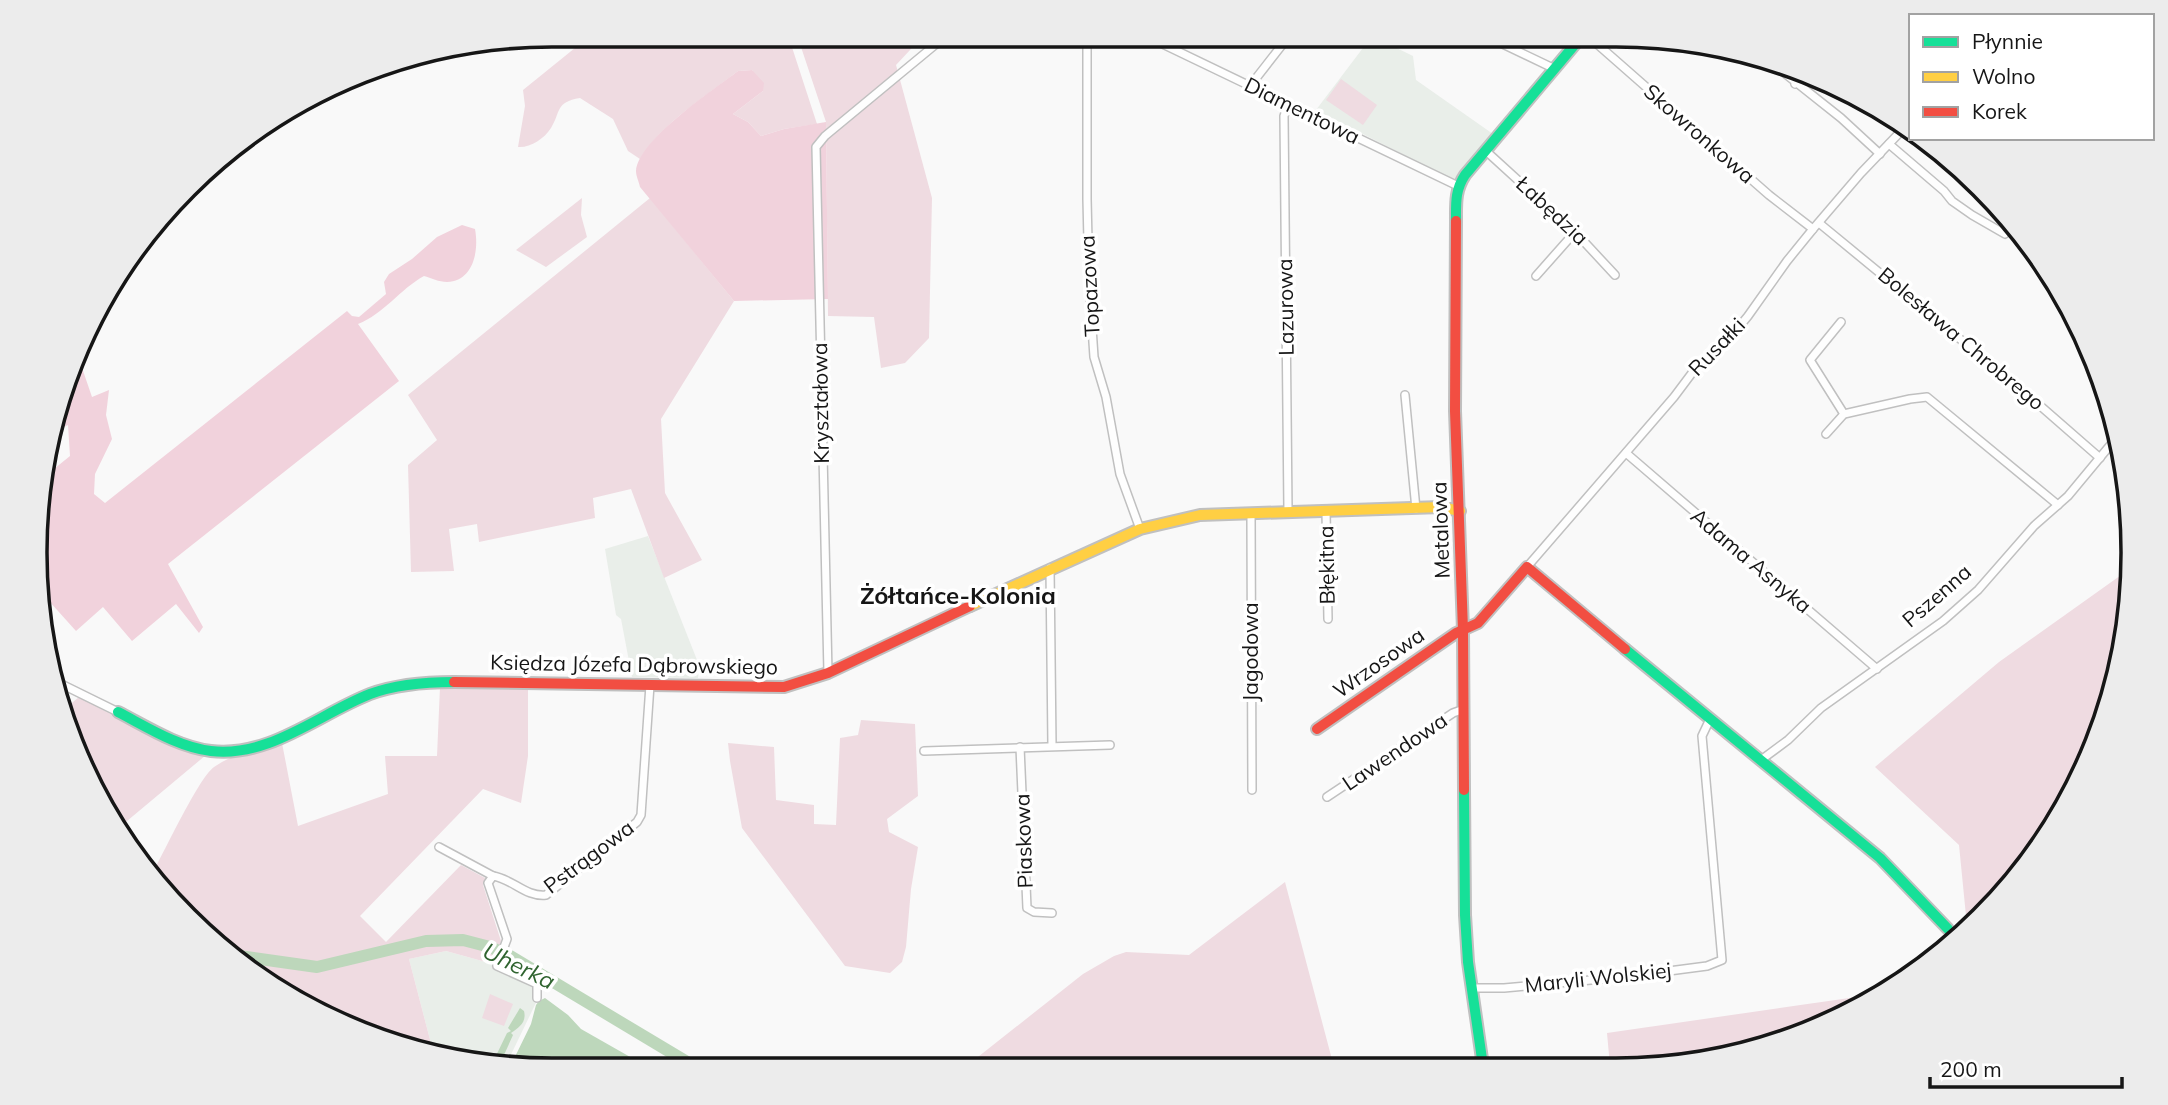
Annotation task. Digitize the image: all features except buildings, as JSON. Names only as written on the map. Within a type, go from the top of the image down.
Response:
[{"type":"street","name":"Kryształowa","points":[[828,673],[816,146],[933,47]]},
{"type":"street","name":"Topazowa","points":[[1087,47],[1087,211],[1094,356],[1120,474],[1140,529]]},
{"type":"street","name":"Diamentowa","points":[[1169,47],[1458,186]]},
{"type":"street","points":[[1250,86],[1280,47]]},
{"type":"street","points":[[1509,47],[1555,69]]},
{"type":"street","points":[[1458,186],[1575,47]]},
{"type":"street","name":"Skowronkowa","points":[[1598,47],[1769,195],[1816,226]]},
{"type":"street","points":[[1790,79],[1841,118],[1880,154]]},
{"type":"street","name":"Lazurowa","points":[[1288,104],[1284,116],[1288,512]]},
{"type":"street","name":"Rusałki","points":[[1527,567],[1674,397],[1695,368],[1748,316],[1787,261],[1899,134]]},
{"type":"street","points":[[1889,144],[1972,215],[2006,233]]},
{"type":"street","name":"Łabędzia","points":[[1486,151],[1575,232],[1615,275]]},
{"type":"street","name":"Metalowa","points":[[1458,186],[1455,411],[1459,490],[1445,510],[1460,529],[1465,915],[1482,1058]]},
{"type":"street","name":"Bolesława Chrobrego","points":[[1816,226],[2022,390],[2100,458]]},
{"type":"street","points":[[1536,276],[1575,232]]},
{"type":"street","points":[[1841,321],[1810,360],[1844,414]]},
{"type":"street","points":[[1405,395],[1416,509]]},
{"type":"street","points":[[1826,434],[1844,414],[1927,397],[2058,505]]},
{"type":"street","name":"Pszenna","points":[[1761,761],[1788,740],[1821,708],[1943,621],[1978,590],[2034,526],[2068,496],[2109,446]]},
{"type":"street","name":"Adama Asnyka","points":[[1626,453],[1877,669]]},
{"type":"street","points":[[1445,510],[1459,490]]},
{"type":"street","name":"Księdza Józefa Dąbrowskiego","points":[[118,712],[190,746],[212,751],[236,751],[271,741],[366,696],[398,685],[429,682],[775,688],[804,682],[828,673],[1050,568],[1140,529],[1200,515],[1445,510]]},
{"type":"street","name":"Błękitna","points":[[1326,511],[1328,619]]},
{"type":"street","name":"Jagodowa","points":[[1251,513],[1252,790]]},
{"type":"street","points":[[1463,630],[1478,623],[1527,567],[1880,858],[1948,929]]},
{"type":"street","points":[[1050,568],[1052,746]]},
{"type":"street","name":"Wrzosowa","points":[[1317,729],[1463,630]]},
{"type":"street","name":"Pstrągowa","points":[[439,847],[530,894],[546,895],[637,822],[641,815],[650,685]]},
{"type":"street","points":[[65,686],[118,712]]},
{"type":"street","name":"Lawendowa","points":[[1327,797],[1453,713],[1464,709]]},
{"type":"street","name":"Maryli Wolskiej","points":[[1472,988],[1504,988],[1623,977],[1707,966],[1722,960],[1702,736],[1710,719]]},
{"type":"street","points":[[923,751],[1110,745]]},
{"type":"street","name":"Piaskowa","points":[[1020,747],[1027,908],[1034,912],[1052,913]]},
{"type":"street","points":[[493,876],[488,883],[507,939],[497,966],[537,984],[537,998]]},
{"type":"shaded area","points":[[576,47],[792,47],[817,124],[761,136],[748,122],[733,114],[763,91],[752,70],[738,71],[672,122],[640,159],[628,151],[613,119],[580,98],[562,105],[551,128],[541,139],[518,147],[525,106],[523,90]]},
{"type":"shaded area","points":[[801,47],[913,47],[896,65],[932,198],[929,338],[905,363],[881,368],[874,317],[828,316],[826,122]]},
{"type":"shaded area","points":[[1364,47],[1395,47],[1413,56],[1416,80],[1493,134],[1455,181],[1316,110]]},
{"type":"shaded area","points":[[752,70],[764,83],[763,91],[733,114],[748,122],[761,136],[826,122],[828,299],[734,301],[640,187],[636,171],[640,158],[663,130],[738,71]]},
{"type":"shaded area","points":[[1341,79],[1377,105],[1363,125],[1326,100]]},
{"type":"shaded area","points":[[582,198],[581,215],[587,237],[546,267],[516,250]]},
{"type":"shaded area","points":[[650,198],[734,301],[661,419],[665,493],[702,560],[664,578],[631,489],[593,498],[595,518],[479,542],[477,524],[449,529],[454,571],[411,572],[408,465],[437,440],[408,395]]},
{"type":"shaded area","points":[[462,225],[475,229],[475,255],[469,270],[456,280],[447,282],[424,276],[376,314],[358,324],[399,381],[168,564],[203,627],[199,633],[176,604],[132,641],[103,607],[76,631],[50,602],[47,552],[55,468],[70,456],[68,425],[63,428],[82,369],[92,397],[109,390],[106,415],[112,439],[95,474],[94,494],[105,503],[347,311],[352,316],[359,317],[386,294],[384,282],[389,274],[412,259],[437,237]]},
{"type":"shaded area","points":[[648,536],[699,665],[698,678],[632,677],[621,619],[616,615],[605,549]]},
{"type":"shaded area","points":[[2120,576],[2111,651],[2104,683],[2069,776],[2036,833],[1995,886],[1966,916],[1959,845],[1875,767],[1999,662]]},
{"type":"shaded area","points":[[440,687],[528,689],[528,756],[521,803],[483,789],[360,916],[386,942],[461,865],[485,878],[483,885],[501,941],[493,964],[446,951],[409,959],[431,1043],[390,1031],[329,1006],[272,973],[195,910],[156,865],[207,774],[222,762],[239,755],[282,743],[298,826],[388,794],[385,756],[437,756]]},
{"type":"shaded area","points":[[79,697],[161,741],[206,755],[125,822],[99,776],[71,704]]},
{"type":"shaded area","points":[[861,720],[915,724],[918,796],[887,819],[889,832],[918,847],[906,947],[902,962],[890,973],[845,966],[742,828],[730,761],[728,743],[774,747],[776,800],[814,805],[814,824],[836,825],[840,738],[858,735]]},
{"type":"shaded area","points":[[1285,882],[1332,1058],[977,1058],[1083,974],[1114,956],[1126,952],[1189,955]]},
{"type":"shaded area","points":[[446,951],[493,964],[497,954],[512,959],[546,982],[510,1056],[431,1043],[409,959]]},
{"type":"shaded area","points":[[490,994],[513,1004],[504,1026],[482,1018]]},
{"type":"shaded area","points":[[1855,997],[1778,1031],[1746,1041],[1681,1053],[1609,1058],[1607,1033]]},
{"type":"shaded area","points":[[545,998],[568,1015],[581,1029],[632,1058],[515,1057],[539,1001]]},
{"type":"shaded area","points":[[520,1008],[524,1011],[523,1022],[511,1033],[513,1035],[504,1055],[497,1054],[507,1033],[511,1031],[508,1028]]},
{"type":"waterway","name":"Uherka","points":[[251,958],[317,967],[426,941],[463,940],[510,956],[680,1058]]},
{"type":"traffic: fast","points":[[1456,221],[1458,191],[1465,175],[1573,47]]},
{"type":"traffic: fast","points":[[1625,649],[1880,858],[1948,929]]},
{"type":"traffic: fast","points":[[118,712],[163,736],[187,745],[211,751],[232,751],[253,748],[293,733],[370,694],[411,684],[454,682]]},
{"type":"traffic: fast","points":[[1464,790],[1468,962],[1482,1058]]},
{"type":"traffic: slow","points":[[970,606],[1140,529],[1200,515],[1441,507],[1460,511]]},
{"type":"traffic: jam","points":[[1456,221],[1455,411],[1463,630],[1464,790]]},
{"type":"traffic: jam","points":[[1317,729],[1456,633],[1478,623],[1527,567],[1625,649]]},
{"type":"traffic: jam","points":[[454,682],[784,687],[828,673],[970,606]]},
{"type":"district","name":"Żółtańce-Kolonia","points":[[958,596]]}]
